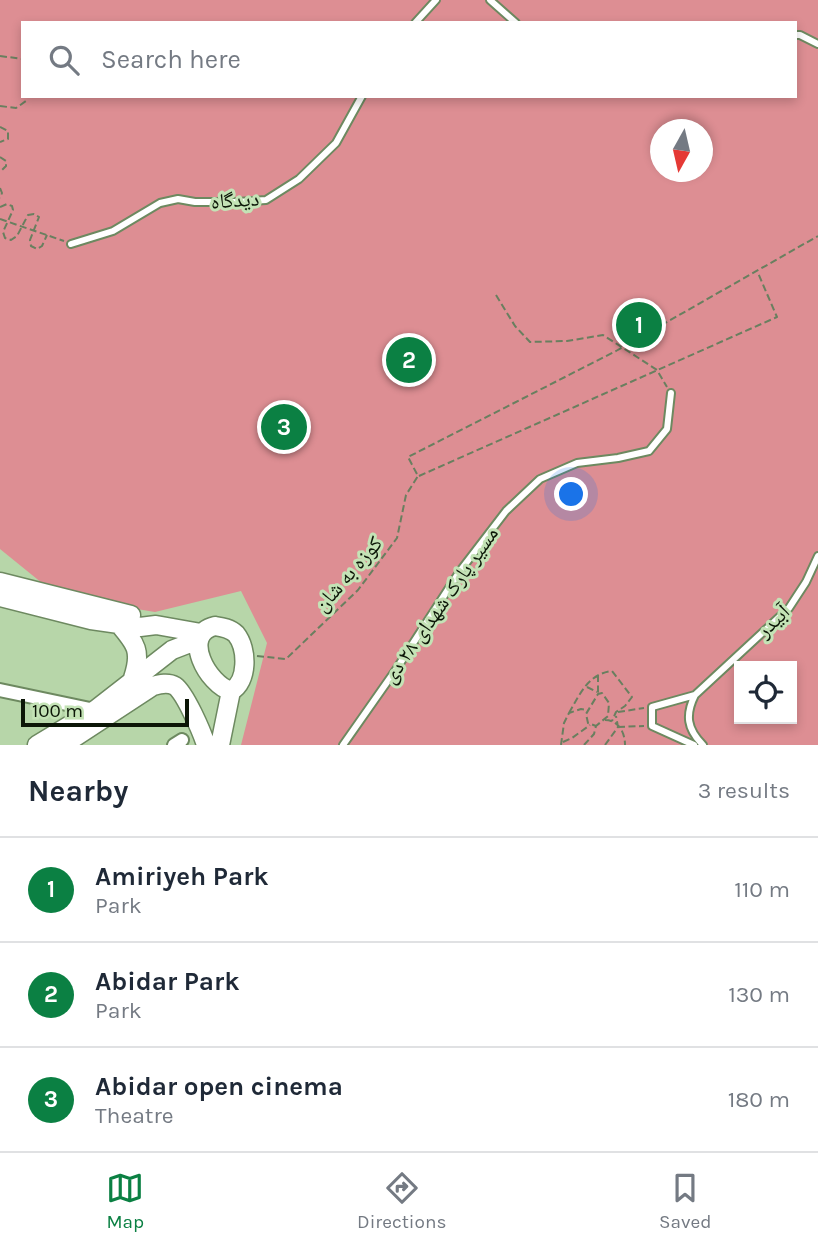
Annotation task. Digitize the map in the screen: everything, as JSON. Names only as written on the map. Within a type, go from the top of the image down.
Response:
[{"type":"main road","points":[[0,582],[148,618],[156,625]]},
{"type":"main road","points":[[0,597],[91,620],[140,627],[156,625],[199,636]]},
{"type":"main road","points":[[119,624],[134,640],[137,649],[138,663],[133,678]]},
{"type":"main road","points":[[37,745],[95,709],[172,650],[199,636],[208,628],[215,626],[230,629],[237,635],[244,655],[241,681],[237,687],[230,691],[221,688],[212,677],[198,651],[199,636]]},
{"type":"main road","points":[[63,745],[153,686],[163,683],[174,686],[181,695],[197,721],[206,745]]},
{"type":"main road","points":[[220,745],[230,691]]},
{"type":"street","points":[[0,690],[95,709]]},
{"type":"lane","points":[[417,21],[436,0]]},
{"type":"lane","points":[[491,0],[514,21]]},
{"type":"lane","points":[[797,35],[818,44]]},
{"type":"lane","name":"دیدگاه","points":[[71,244],[113,230],[160,203],[178,199],[195,202],[266,200],[299,178],[336,143],[361,98]]},
{"type":"lane","name":"مسیر پارک شهدای ۲۸ دی","points":[[343,745],[460,571],[506,511],[540,479],[577,463],[649,451],[667,429],[671,394]]},
{"type":"lane","name":"آبیدر","points":[[695,695],[789,608],[806,582],[818,556]]},
{"type":"lane","points":[[694,745],[652,726],[652,707],[695,695]]},
{"type":"lane","points":[[695,695],[689,706],[690,729],[704,745]]},
{"type":"path","points":[[0,55],[21,59]]},
{"type":"path","points":[[0,106],[16,108],[27,98]]},
{"type":"path","points":[[0,127],[8,131],[9,135],[8,139],[0,142]]},
{"type":"path","points":[[0,157],[6,161],[6,166],[0,172]]},
{"type":"path","points":[[0,188],[0,198]]},
{"type":"path","points":[[0,207],[7,204],[13,209],[3,232],[5,238],[11,240],[17,236],[28,215],[34,214],[39,217],[30,240],[31,246],[37,249],[42,246],[47,235]]},
{"type":"path","points":[[0,219],[71,244]]},
{"type":"path","points":[[757,272],[777,317],[418,476],[408,457],[623,348],[818,236]]},
{"type":"path","points":[[496,295],[515,326],[530,342],[567,341],[603,335],[657,370],[671,394]]},
{"type":"path","name":"کوزه به شان","points":[[244,655],[286,659],[358,590],[397,538],[406,495],[418,476]]},
{"type":"path","points":[[562,743],[564,723],[586,686],[598,674],[615,672],[631,695],[612,721]]},
{"type":"path","points":[[596,726],[586,719],[598,693],[598,674]]},
{"type":"path","points":[[584,745],[594,734],[596,726],[608,716],[609,703],[606,695],[586,686]]},
{"type":"path","points":[[616,712],[652,707]]},
{"type":"path","points":[[569,713],[588,710]]},
{"type":"path","points":[[605,745],[618,727],[616,712]]},
{"type":"path","points":[[604,720],[612,721],[625,735],[625,745]]},
{"type":"path","points":[[562,743],[591,725]]},
{"type":"path","points":[[618,727],[652,726]]},
{"type":"shaded area","points":[[0,0],[818,0],[818,745],[241,745],[267,643],[241,591],[155,612],[58,596],[0,549]]},
{"type":"place","name":"Amiriyeh Park","points":[[639,325]]},
{"type":"place","name":"Abidar Park","points":[[409,360]]},
{"type":"place","name":"Abidar open cinema","points":[[284,427]]}]
